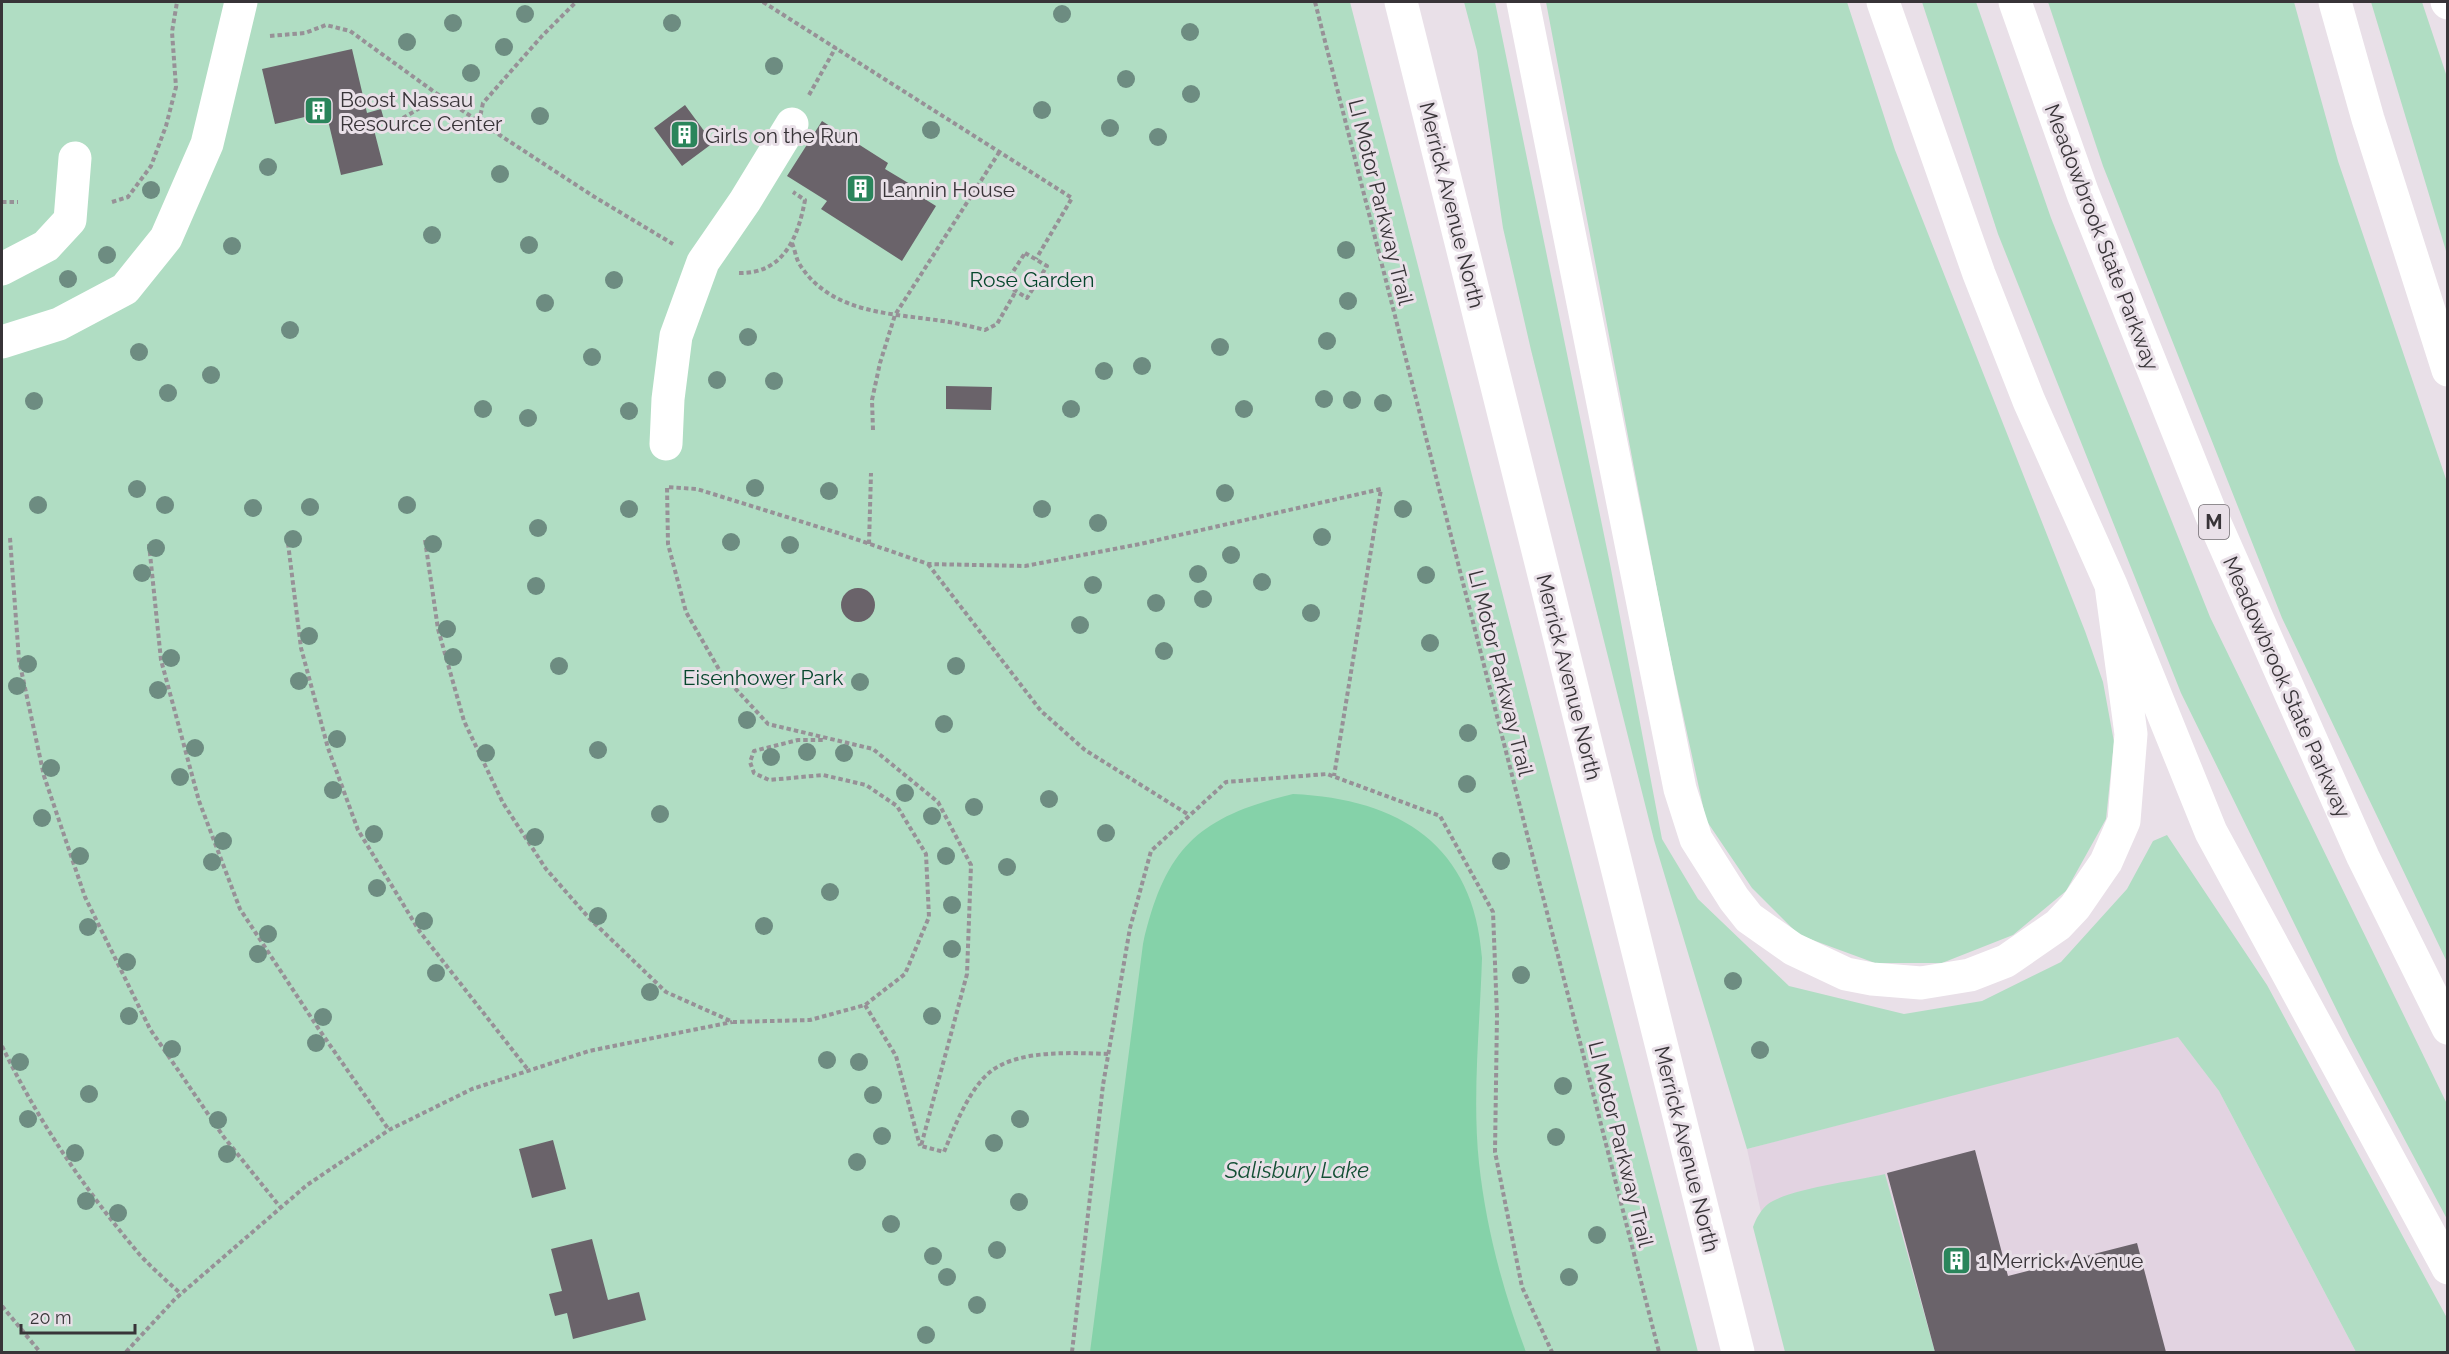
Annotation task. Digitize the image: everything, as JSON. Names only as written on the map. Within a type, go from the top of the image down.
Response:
[{"type":"main road","points":[[2,342],[59,324],[125,289],[166,238],[207,144],[241,2]]},
{"type":"main road","name":"Merrick Avenue North","points":[[1401,2],[1738,1353]]},
{"type":"main road","points":[[1523,2],[1680,789],[1696,839],[1734,899],[1749,918],[1793,949],[1846,974],[1872,980],[1921,983],[1970,975],[2006,962],[2058,925],[2075,907],[2106,862],[2124,821],[2131,734],[2111,585]]},
{"type":"main road","points":[[1883,2],[1979,274],[2030,401],[2111,585],[2211,832],[2448,1268]]},
{"type":"main road","name":"Meadowbrook State Parkway","points":[[2015,2],[2083,194],[2211,514],[2363,857],[2448,1028]]},
{"type":"main road","points":[[2335,2],[2368,119],[2448,370]]},
{"type":"main road","points":[[666,444],[668,399],[676,336],[704,262],[792,124]]},
{"type":"main road","points":[[2,269],[46,246],[70,220],[75,158]]},
{"type":"path","points":[[112,202],[128,197],[151,166],[166,126],[176,87],[172,32],[177,2]]},
{"type":"path","points":[[479,122],[483,103],[542,36],[576,2]]},
{"type":"path","points":[[764,2],[1000,150],[1072,198],[1036,259]]},
{"type":"path","name":"LI Motor Parkway Trail","points":[[1315,2],[1659,1353]]},
{"type":"path","points":[[260,37],[305,33],[326,25],[350,31],[440,96],[593,196],[704,262],[727,273],[756,273],[779,261],[792,243],[802,219],[806,201],[764,170]]},
{"type":"path","points":[[792,124],[837,47]]},
{"type":"path","points":[[403,118],[440,96]]},
{"type":"path","points":[[873,430],[872,400],[880,363],[895,315],[1000,150]]},
{"type":"path","points":[[2,202],[18,202]]},
{"type":"path","points":[[792,243],[800,264],[823,291],[847,304],[895,315],[950,322],[985,330],[997,324],[1016,291]]},
{"type":"path","points":[[1025,253],[1047,266],[1027,298],[1016,291],[1005,284],[1025,253]]},
{"type":"path","points":[[869,544],[871,473]]},
{"type":"path","points":[[921,1146],[967,974],[971,865],[938,802],[873,749],[768,724],[721,673],[686,612],[668,544],[667,487],[697,489],[928,564],[1025,566],[1140,544],[1381,489],[1334,776]]},
{"type":"path","points":[[10,538],[19,660],[44,776],[86,897],[150,1029],[223,1136],[281,1208]]},
{"type":"path","points":[[425,540],[438,629],[464,721],[503,803],[546,869],[589,918],[666,992],[732,1022]]},
{"type":"path","points":[[288,543],[301,648],[327,748],[358,830],[420,932],[529,1071]]},
{"type":"path","points":[[149,544],[161,660],[199,801],[240,909],[318,1028],[389,1130]]},
{"type":"path","points":[[928,564],[1041,711],[1085,750],[1190,815]]},
{"type":"path","points":[[126,1353],[181,1294],[307,1185],[389,1130],[471,1089],[589,1051],[732,1022],[810,1020],[865,1005],[905,974],[929,917],[926,854],[897,806],[866,784],[823,774],[769,780],[754,774],[750,762],[754,751],[765,748],[798,740],[836,740]]},
{"type":"path","points":[[1072,1353],[1108,1054],[1130,928],[1151,851],[1226,782],[1327,774],[1440,816],[1493,912],[1497,1015],[1495,1152],[1522,1287],[1552,1353]]},
{"type":"path","points":[[865,1005],[897,1056],[921,1146]]},
{"type":"path","points":[[2,1046],[19,1083],[70,1166],[136,1250],[181,1294]]},
{"type":"path","points":[[921,1146],[944,1152],[970,1097],[990,1072],[1016,1059],[1072,1053],[1108,1054]]},
{"type":"path","points":[[2,1306],[40,1353]]},
{"type":"shaded area","points":[[2178,1036],[2219,1091],[2356,1352],[1792,1352],[1747,1149]]},
{"type":"green space","name":"Eisenhower Park","points":[[2,2],[1350,2],[1698,1352],[2,1352]]},
{"type":"green space","points":[[1464,2],[1495,2],[1610,564],[1662,839],[1698,899],[1789,986],[1904,1014],[1982,1001],[2061,962],[2127,889],[2153,841],[2167,835],[2267,985],[2447,1318],[2447,1352],[2356,1352],[2219,1091],[2178,1037],[1747,1149],[1654,840],[1531,350],[1503,228],[1477,51]]},
{"type":"green space","points":[[1546,2],[1847,2],[1895,150],[2085,631],[2103,682],[2114,742],[2106,819],[2066,891],[2013,935],[1942,963],[1875,963],[1799,935],[1752,888],[1706,820],[1665,632]]},
{"type":"green space","points":[[1922,2],[1976,2],[2051,218],[2210,617],[2447,1104],[2447,1219],[2350,1037],[2181,693],[1998,234]]},
{"type":"green space","points":[[2048,2],[2294,2],[2338,161],[2447,482],[2447,962],[2282,618],[2103,166]]},
{"type":"green space","points":[[2371,2],[2422,2],[2447,77],[2446,251]]},
{"type":"green space","points":[[1885,1174],[1935,1352],[1785,1352],[1753,1227],[1757,1217],[1768,1204],[1778,1198]]},
{"type":"water","name":"Salisbury Lake","points":[[1293,794],[1332,798],[1367,806],[1398,818],[1425,836],[1447,858],[1464,885],[1476,919],[1482,958],[1476,1112],[1482,1187],[1496,1259],[1526,1352],[1090,1352],[1143,944],[1162,883],[1175,860],[1210,826],[1260,803]]},
{"type":"building","name":"Boost Nassau Resource Center","points":[[352,49],[367,113],[381,109],[385,123],[373,126],[383,165],[341,175],[326,112],[275,124],[262,69]]},
{"type":"building","name":"Girls on the Run","points":[[685,105],[713,143],[682,166],[654,128]]},
{"type":"building","name":"Lannin House","points":[[822,121],[888,163],[885,169],[915,187],[912,191],[936,206],[902,261],[821,209],[827,201],[787,176]]},
{"type":"building","points":[[946,386],[992,387],[991,410],[946,409]]},
{"type":"building","points":[[858,588],[870,593],[875,605],[870,617],[858,622],[846,617],[841,605],[846,593]]},
{"type":"building","points":[[553,1140],[566,1189],[532,1198],[519,1149]]},
{"type":"building","name":"1 Merrick Avenue","points":[[1975,1150],[2008,1276],[2137,1243],[2166,1352],[1935,1352],[1887,1173]]},
{"type":"building","points":[[592,1239],[608,1300],[639,1292],[646,1320],[573,1339],[567,1313],[555,1316],[549,1294],[562,1291],[551,1249]]},
{"type":"place","name":"Boost Nassau Resource Center","points":[[319,111]]},
{"type":"place","name":"Girls on the Run","points":[[684,135]]},
{"type":"place","name":"Lannin House","points":[[861,189]]},
{"type":"place","name":"1 Merrick Avenue","points":[[1957,1260]]},
{"type":"park label","name":"Rose Garden","points":[[1032,279]]}]
